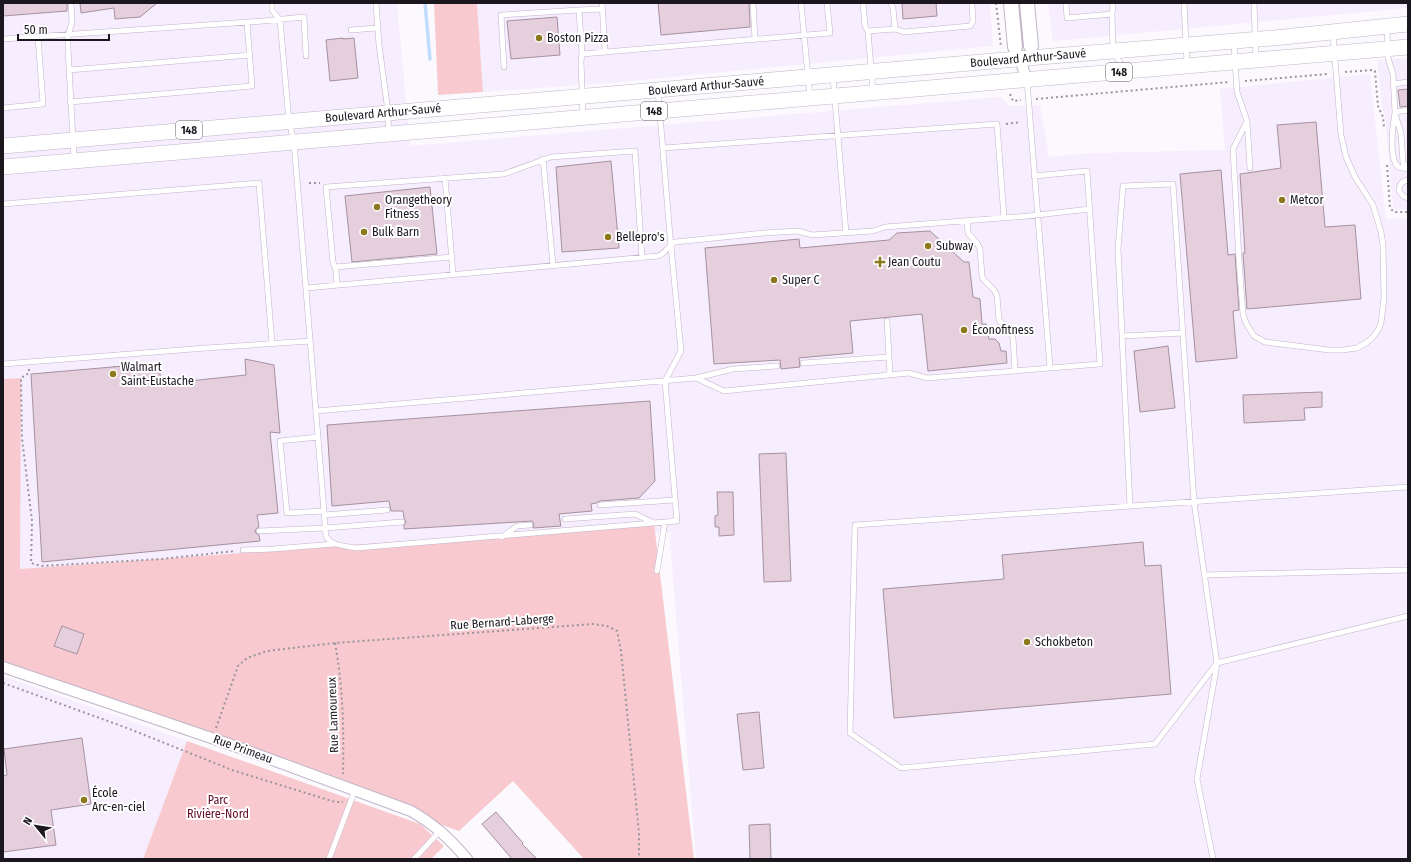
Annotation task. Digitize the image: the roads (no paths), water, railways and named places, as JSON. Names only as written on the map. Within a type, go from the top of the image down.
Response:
[{"type":"main road","name":"Boulevard Arthur-Sauvé","points":[[3,146],[871,72],[1024,52],[1113,51],[1408,24]]},
{"type":"main road","name":"Boulevard Arthur-Sauvé","points":[[3,167],[1408,47]]},
{"type":"street","points":[[1011,3],[1024,52],[1027,80]]},
{"type":"street","points":[[1024,52],[1028,3]]},
{"type":"street","name":"Rue Primeau","points":[[3,667],[212,738],[411,811],[427,820],[440,830],[467,859]]},
{"type":"lane","points":[[71,3],[72,22],[68,35],[70,102],[75,161]]},
{"type":"lane","points":[[272,3],[272,10],[280,20],[289,121],[294,142],[325,528],[328,539],[335,544]]},
{"type":"lane","points":[[376,3],[377,28],[388,113],[389,134]]},
{"type":"lane","points":[[753,3],[755,39]]},
{"type":"lane","points":[[801,3],[810,98]]},
{"type":"lane","points":[[582,54],[830,33],[827,3]]},
{"type":"lane","points":[[863,3],[865,26],[868,31],[873,93]]},
{"type":"lane","points":[[868,31],[895,29],[904,32],[970,26],[974,21],[972,3]]},
{"type":"lane","points":[[1066,3],[1067,18],[1112,14]]},
{"type":"lane","points":[[1112,3],[1113,51],[1121,64],[1122,72]]},
{"type":"lane","points":[[1184,3],[1187,66]]},
{"type":"lane","points":[[1254,3],[1256,60]]},
{"type":"lane","points":[[893,5],[895,29]]},
{"type":"lane","points":[[504,67],[501,15],[579,10],[602,6],[605,52]]},
{"type":"lane","points":[[579,10],[582,54],[583,118]]},
{"type":"lane","points":[[3,39],[280,20],[304,17],[306,56]]},
{"type":"lane","points":[[70,102],[252,86],[247,22]]},
{"type":"lane","points":[[1387,26],[1395,112],[1392,135],[1394,162],[1398,167],[1408,168]]},
{"type":"lane","points":[[351,30],[377,28]]},
{"type":"lane","points":[[1247,121],[1233,149],[1243,314],[1248,327],[1254,336],[1260,340],[1275,344],[1336,350],[1357,348],[1373,337],[1381,323],[1384,298],[1383,245],[1381,232],[1373,205],[1355,176],[1346,157],[1341,135],[1333,32]]},
{"type":"lane","points":[[3,108],[43,104],[38,37]]},
{"type":"lane","points":[[1233,41],[1238,92],[1247,121],[1250,168]]},
{"type":"lane","points":[[69,70],[250,56]]},
{"type":"lane","points":[[833,75],[846,233]]},
{"type":"lane","points":[[1027,80],[1050,367]]},
{"type":"lane","points":[[1393,84],[1408,82]]},
{"type":"lane","points":[[243,550],[335,544],[356,548],[502,537],[677,521],[665,381],[681,351],[658,90]]},
{"type":"lane","points":[[1395,112],[1408,110]]},
{"type":"lane","points":[[1395,112],[1401,133],[1402,163],[1408,168]]},
{"type":"lane","points":[[663,148],[997,124],[1004,218]]},
{"type":"lane","points":[[337,285],[333,262],[326,187],[504,174],[551,157],[635,151],[642,258]]},
{"type":"lane","points":[[543,159],[553,265]]},
{"type":"lane","points":[[696,378],[724,391],[909,373],[927,378],[1100,364],[1087,170],[1034,176]]},
{"type":"lane","points":[[445,178],[454,274]]},
{"type":"lane","points":[[1408,180],[1403,181],[1399,191],[1403,196],[1408,198]]},
{"type":"lane","points":[[3,204],[259,183],[272,343]]},
{"type":"lane","points":[[1130,506],[1118,249],[1122,186],[1173,184],[1194,502],[1217,664],[1197,779],[1213,859]]},
{"type":"lane","points":[[306,288],[642,258],[661,255],[671,245],[678,242],[764,233],[798,231],[812,235],[873,232],[885,227],[1004,218],[1090,209]]},
{"type":"lane","points":[[967,220],[968,233],[978,243],[980,249],[983,279],[994,290],[997,296],[999,320],[1014,340],[1015,371]]},
{"type":"lane","points":[[335,267],[452,257]]},
{"type":"lane","points":[[887,322],[890,375]]},
{"type":"lane","points":[[1122,336],[1183,333]]},
{"type":"lane","points":[[3,364],[310,341]]},
{"type":"lane","points":[[803,363],[889,357]]},
{"type":"lane","points":[[316,411],[696,378],[734,369],[777,366]]},
{"type":"lane","points":[[318,437],[280,441],[287,513],[387,510]]},
{"type":"lane","points":[[1408,487],[855,525],[850,733],[901,768],[1155,744],[1217,664],[1408,616]]},
{"type":"lane","points":[[600,506],[675,500]]},
{"type":"lane","points":[[565,519],[635,514],[654,523]]},
{"type":"lane","points":[[259,531],[402,522]]},
{"type":"lane","points":[[657,571],[666,522]]},
{"type":"lane","points":[[502,537],[517,526],[530,525]]},
{"type":"lane","points":[[1205,575],[1408,570]]},
{"type":"lane","points":[[329,859],[356,790]]},
{"type":"lane","points":[[414,859],[440,830]]},
{"type":"waterway","points":[[425,3],[430,59]]},
{"type":"place","name":"Boston Pizza","points":[[539,38]]},
{"type":"place","name":"Metcor","points":[[1282,200]]},
{"type":"place","name":"Orangetheory Fitness","points":[[377,207]]},
{"type":"place","name":"Bulk Barn","points":[[364,232]]},
{"type":"place","name":"Bellepro's","points":[[608,237]]},
{"type":"place","name":"Subway","points":[[928,246]]},
{"type":"place","name":"Jean Coutu","points":[[880,262]]},
{"type":"place","name":"Super C","points":[[774,280]]},
{"type":"place","name":"Éconofitness","points":[[964,330]]},
{"type":"place","name":"Walmart Saint-Eustache","points":[[113,374]]},
{"type":"place","name":"Schokbeton","points":[[1027,642]]},
{"type":"place","name":"École Arc-en-ciel","points":[[84,800]]},
{"type":"park label","name":"Parc Rivière-Nord","points":[[218,807]]}]
